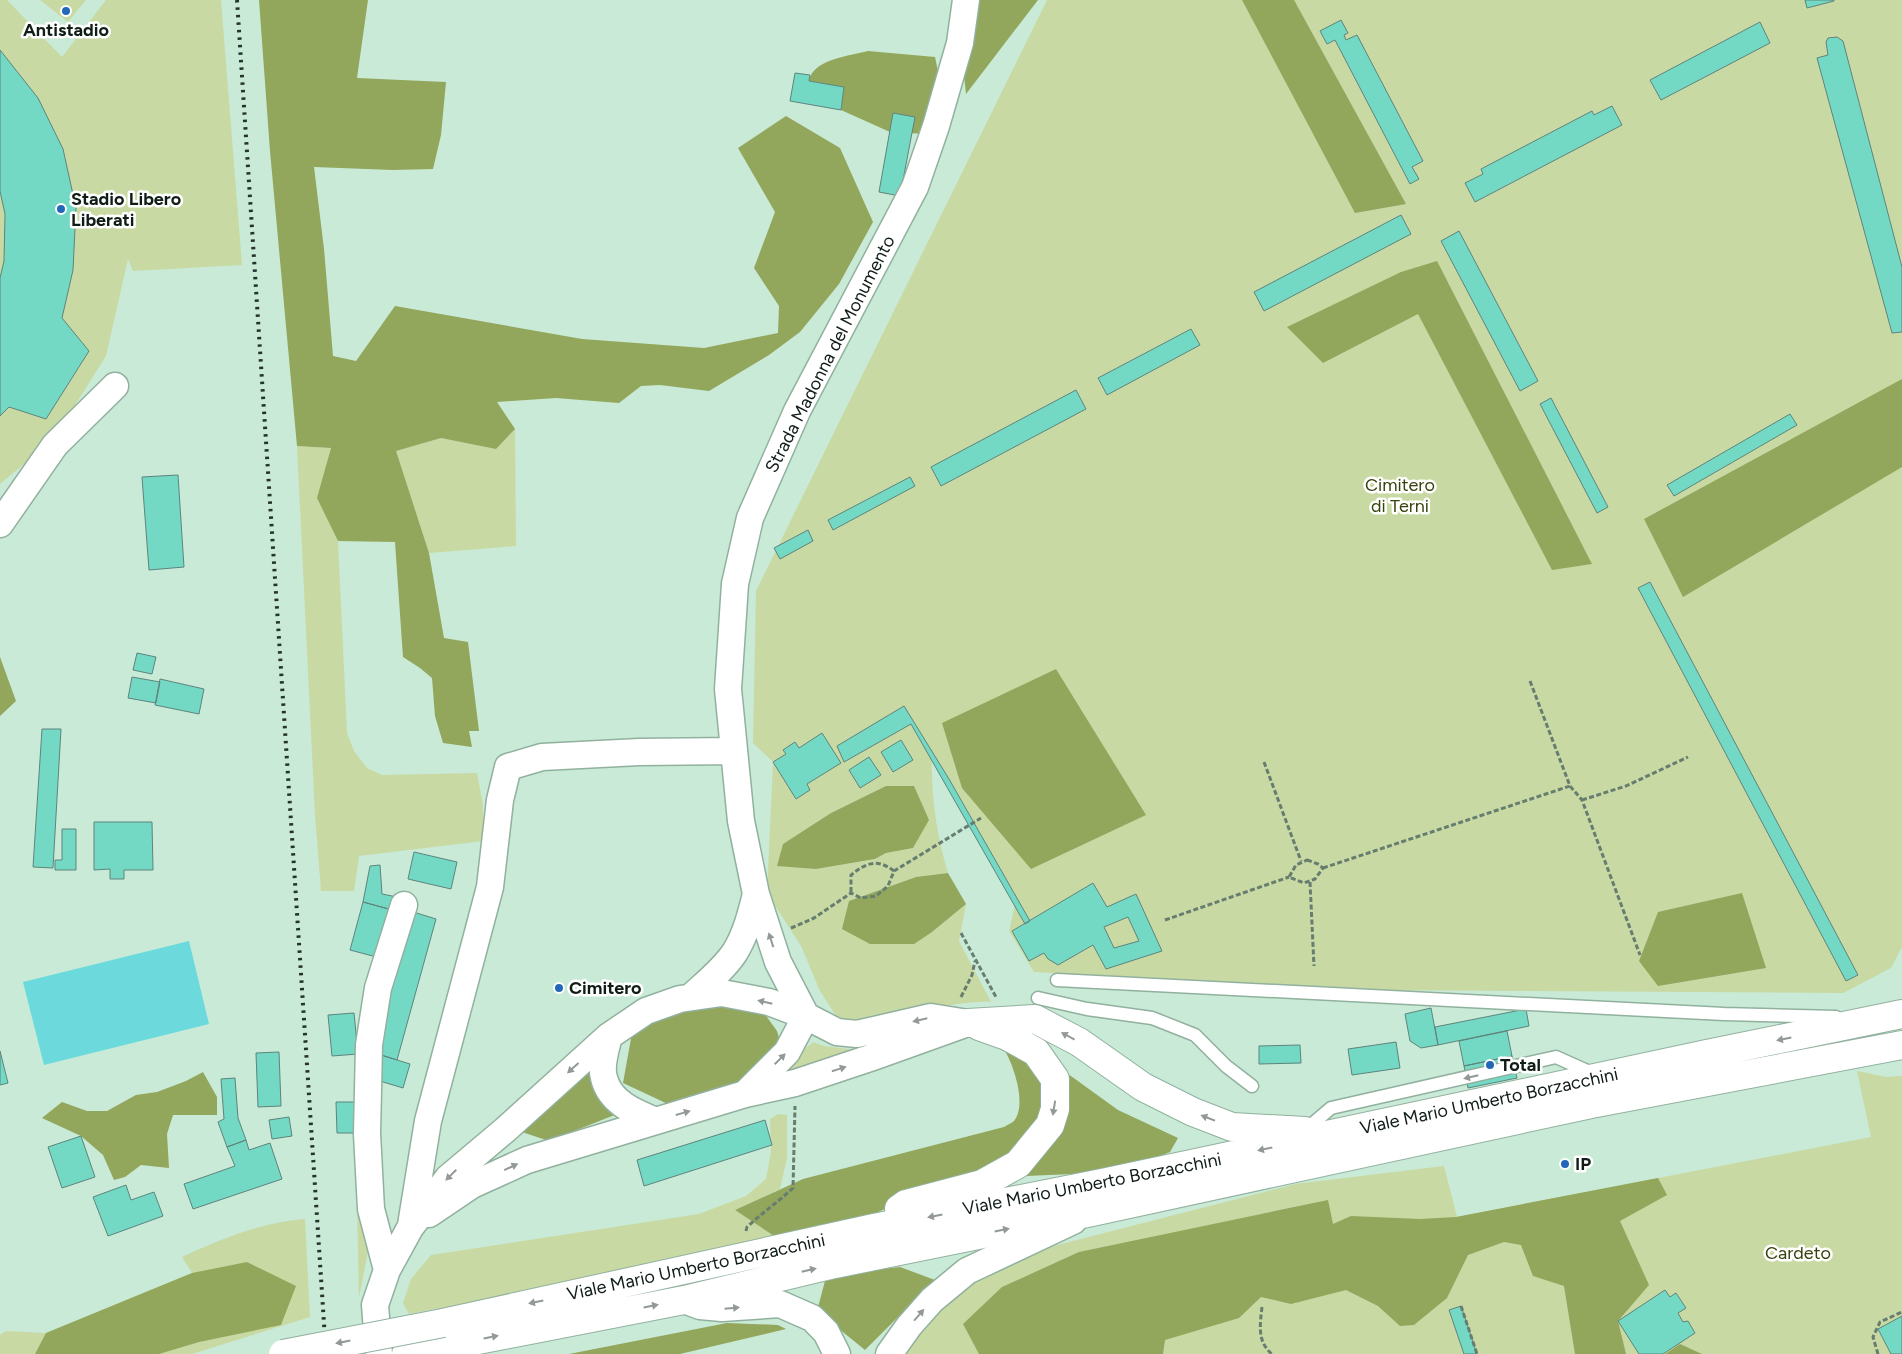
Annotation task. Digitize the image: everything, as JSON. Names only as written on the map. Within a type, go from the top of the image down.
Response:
[{"type":"main road","points":[[1892,1017],[1902,998]]},
{"type":"main road","name":"Viale Mario Umberto Borzacchini","points":[[406,1354],[443,1335],[741,1257],[874,1228],[1342,1133],[1411,1104],[1600,1077],[1892,1017]]},
{"type":"main road","points":[[968,1023],[1035,1019],[1080,1042],[1143,1087],[1192,1112],[1232,1127],[1342,1133]]},
{"type":"main road","points":[[874,1228],[906,1204],[982,1184],[1018,1164],[1050,1125],[1055,1109],[1055,1079],[1036,1052],[1007,1036],[968,1023]]},
{"type":"main road","name":"Viale Mario Umberto Borzacchini","points":[[283,1354],[443,1335],[684,1300],[835,1264],[1092,1212],[1591,1104],[1902,1046]]},
{"type":"street","name":"Strada Madonna del Monumento","points":[[806,1016],[778,962],[756,894],[741,820],[728,689],[735,584],[750,518],[797,411],[915,187],[936,126],[960,43],[966,0]]},
{"type":"street","points":[[0,524],[55,445],[115,386]]},
{"type":"street","points":[[410,1228],[428,1121],[490,887],[500,800],[508,767],[542,757],[639,752],[734,751]]},
{"type":"street","name":"Strada Madonna del Monumento","points":[[691,997],[735,953],[748,926],[756,894]]},
{"type":"street","points":[[386,1270],[371,1210],[367,1134],[369,1046],[378,988],[404,905]]},
{"type":"street","points":[[378,1354],[375,1305],[386,1270],[410,1228],[448,1178],[505,1130],[609,1036],[646,1011],[680,998],[722,994],[769,1002],[806,1016],[837,1032],[857,1034],[931,1018],[968,1023]]},
{"type":"street","points":[[746,1094],[787,1052],[806,1016]]},
{"type":"street","points":[[410,1228],[472,1185],[527,1160],[746,1094],[795,1083],[968,1023]]},
{"type":"street","points":[[609,1036],[603,1062],[604,1078],[612,1094],[630,1110],[656,1121]]},
{"type":"street","points":[[889,1354],[909,1326],[932,1300],[968,1271],[1092,1212]]},
{"type":"street","points":[[684,1300],[700,1306],[722,1308],[780,1304],[812,1318],[826,1332],[837,1354]]},
{"type":"lane","points":[[1056,980],[1724,1014],[1892,1017]]},
{"type":"lane","points":[[1038,998],[1087,1009],[1152,1018],[1194,1035],[1226,1066],[1252,1086]]},
{"type":"lane","points":[[1304,1131],[1331,1108],[1411,1104]]},
{"type":"path","points":[[1530,681],[1570,786],[1582,800],[1640,955]]},
{"type":"path","points":[[1582,800],[1626,786],[1688,757]]},
{"type":"path","points":[[1264,762],[1301,861]]},
{"type":"path","points":[[1290,877],[1298,882],[1310,882],[1315,879],[1323,868],[1570,786]]},
{"type":"path","points":[[851,893],[861,898],[876,896],[888,886],[894,871],[981,818]]},
{"type":"path","points":[[1290,877],[1292,870],[1301,861],[1313,862],[1323,868]]},
{"type":"path","points":[[851,893],[851,875],[866,864],[886,864],[894,871]]},
{"type":"path","points":[[1164,920],[1290,877]]},
{"type":"path","points":[[1310,882],[1314,966]]},
{"type":"path","points":[[770,937],[814,918],[851,893]]},
{"type":"path","points":[[961,933],[999,1005]]},
{"type":"path","points":[[931,1018],[953,1007],[964,994],[975,961]]},
{"type":"path","points":[[741,1257],[747,1227],[793,1188],[795,1083]]},
{"type":"path","points":[[1461,1306],[1477,1354]]},
{"type":"path","points":[[1262,1308],[1259,1332],[1264,1348],[1272,1354]]},
{"type":"path","points":[[1878,1354],[1873,1337],[1880,1322],[1902,1312]]},
{"type":"green space","points":[[0,0],[7,0],[62,57],[106,0],[221,0],[242,265],[133,271],[128,259],[106,356],[53,440],[0,484]]},
{"type":"green space","name":"Antistadio","points":[[40,0],[86,0],[68,22]]},
{"type":"green space","points":[[259,0],[368,0],[357,78],[446,82],[441,135],[433,169],[393,170],[314,167],[324,249],[333,356],[356,361],[395,306],[582,339],[704,348],[778,333],[779,306],[754,268],[775,212],[738,148],[786,116],[840,148],[873,222],[839,284],[800,332],[769,355],[709,391],[660,385],[641,386],[619,403],[556,398],[497,402],[515,429],[496,449],[441,438],[396,451],[429,553],[444,638],[468,642],[479,731],[469,731],[472,747],[443,743],[435,716],[432,678],[403,657],[395,542],[338,541],[317,498],[331,448],[297,446],[270,151]]},
{"type":"green space","points":[[962,0],[1038,0],[966,94],[958,18]]},
{"type":"green space","name":"Cimitero di Terni","points":[[1047,0],[1902,0],[1902,947],[1891,968],[1843,993],[1368,990],[1034,972],[1009,931],[1015,905],[932,760],[935,817],[948,873],[916,877],[849,901],[932,932],[966,904],[959,941],[991,1002],[945,1006],[884,1021],[865,1023],[838,1019],[820,991],[801,946],[767,893],[773,762],[753,743],[756,591]],"holes":[[[886,786],[914,786],[928,820],[913,848],[886,853],[876,859],[816,869],[778,865],[783,844],[831,813]]]},
{"type":"green space","points":[[1242,0],[1294,0],[1406,204],[1355,213]]},
{"type":"green space","points":[[868,51],[935,57],[939,76],[926,134],[890,132],[841,110],[844,87],[809,81],[817,68],[824,63]]},
{"type":"green space","points":[[1437,261],[1592,564],[1552,570],[1418,314],[1323,363],[1287,327],[1401,272]]},
{"type":"green space","points":[[1902,379],[1902,467],[1683,597],[1644,519]]},
{"type":"green space","points":[[515,429],[516,546],[429,553],[395,451],[441,438],[496,449]]},
{"type":"green space","points":[[297,446],[331,448],[318,498],[338,541],[347,733],[354,751],[367,768],[382,775],[477,773],[483,805],[483,841],[359,856],[354,891],[321,891],[315,815]]},
{"type":"green space","points":[[0,657],[16,701],[0,716]]},
{"type":"green space","points":[[1056,669],[1146,815],[1031,869],[962,788],[942,723]]},
{"type":"green space","points":[[886,786],[914,786],[929,820],[913,848],[886,853],[875,859],[816,869],[777,866],[783,844],[831,813]]},
{"type":"green space","points":[[948,873],[966,904],[914,944],[870,944],[842,929],[849,901],[916,877]]},
{"type":"green space","points":[[1742,893],[1766,968],[1658,986],[1639,961],[1658,912]]},
{"type":"green space","points":[[697,1001],[759,1006],[777,1031],[782,1048],[760,1085],[670,1105],[623,1083],[632,1033]]},
{"type":"green space","points":[[813,1042],[824,1046],[856,1050],[782,1075],[800,1053]]},
{"type":"green space","points":[[1005,1051],[1023,1058],[1044,1084],[1048,1108],[1007,1163],[924,1191],[852,1224],[780,1240],[735,1210],[803,1179],[1004,1127],[1011,1123],[1018,1114],[1019,1096],[1012,1066]]},
{"type":"green space","points":[[1064,1071],[1118,1110],[1178,1138],[1170,1152],[1121,1172],[1025,1176]]},
{"type":"green space","name":"Cardeto","points":[[1857,1071],[1886,1077],[1902,1076],[1902,1354],[901,1354],[940,1308],[968,1286],[1034,1251],[1295,1184],[1444,1166],[1457,1217],[1871,1137]]},
{"type":"green space","points":[[203,1072],[217,1097],[217,1115],[173,1115],[167,1134],[169,1168],[141,1165],[125,1177],[114,1180],[103,1155],[81,1136],[42,1118],[62,1102],[87,1111],[107,1111],[136,1095],[157,1092]]},
{"type":"green space","points":[[589,1072],[617,1114],[549,1141],[522,1132],[562,1089]]},
{"type":"green space","points":[[778,1114],[787,1115],[787,1158],[780,1189],[735,1210],[780,1240],[660,1266],[409,1314],[403,1303],[411,1279],[431,1255],[699,1214],[746,1196],[766,1179],[771,1152],[770,1119]]},
{"type":"green space","points":[[1658,1178],[1667,1195],[1620,1221],[1649,1285],[1618,1321],[1626,1354],[1575,1354],[1564,1286],[1533,1276],[1521,1245],[1504,1242],[1468,1255],[1447,1298],[1414,1325],[1400,1326],[1378,1306],[1346,1290],[1291,1304],[1261,1297],[1239,1318],[1165,1340],[1163,1354],[979,1354],[963,1324],[1002,1287],[1079,1252],[1328,1200],[1333,1224],[1351,1216],[1420,1219],[1456,1217]]},
{"type":"green space","points":[[357,1204],[368,1251],[359,1298]]},
{"type":"green space","points":[[305,1219],[310,1317],[192,1354],[0,1354],[0,1335],[6,1331],[46,1333],[192,1273],[182,1257],[197,1250],[257,1228]]},
{"type":"green space","points":[[247,1262],[296,1286],[281,1325],[199,1342],[159,1354],[35,1354],[46,1333],[192,1273]]},
{"type":"green space","points":[[900,1267],[935,1280],[865,1350],[817,1311],[825,1281],[871,1270]]},
{"type":"green space","points":[[727,1323],[778,1325],[786,1329],[680,1354],[569,1354]]},
{"type":"green space","points":[[1680,1344],[1702,1354],[1665,1354]]},
{"type":"water","points":[[189,941],[209,1024],[44,1065],[23,982]]},
{"type":"building","points":[[1805,0],[1834,0],[1834,1],[1807,8]]},
{"type":"building","points":[[1341,20],[1348,33],[1344,35],[1346,40],[1357,35],[1423,161],[1412,167],[1419,179],[1410,184],[1335,40],[1327,44],[1320,31]]},
{"type":"building","points":[[1760,22],[1770,43],[1661,100],[1650,80]]},
{"type":"building","points":[[1837,37],[1843,41],[1902,267],[1902,332],[1892,333],[1817,58],[1828,55],[1826,42],[1828,38]]},
{"type":"building","points":[[0,50],[38,98],[63,149],[76,208],[73,270],[62,318],[89,351],[46,419],[9,407],[0,416],[0,278],[4,261],[5,214],[0,191]]},
{"type":"building","points":[[795,73],[810,75],[809,81],[844,87],[841,110],[790,101]]},
{"type":"building","points":[[1612,106],[1622,125],[1475,202],[1465,183],[1483,174],[1481,169],[1592,111],[1594,115]]},
{"type":"building","points":[[893,113],[915,117],[900,196],[879,192]]},
{"type":"building","points":[[1401,215],[1411,234],[1264,311],[1254,292]]},
{"type":"building","points":[[1459,231],[1538,381],[1520,391],[1441,241]]},
{"type":"building","points":[[1191,329],[1200,345],[1107,395],[1098,378]]},
{"type":"building","points":[[1076,390],[1086,409],[941,486],[931,467]]},
{"type":"building","points":[[1551,398],[1608,507],[1597,513],[1540,404]]},
{"type":"building","points":[[1790,414],[1797,425],[1674,496],[1667,485]]},
{"type":"building","points":[[178,475],[184,567],[149,570],[142,477]]},
{"type":"building","points":[[910,477],[915,486],[833,530],[828,520]]},
{"type":"building","points":[[808,530],[813,541],[780,559],[774,548]]},
{"type":"building","points":[[1650,582],[1858,975],[1846,981],[1638,588]]},
{"type":"building","points":[[137,653],[156,657],[152,674],[133,670]]},
{"type":"building","points":[[132,677],[160,682],[156,703],[128,698]]},
{"type":"building","points":[[160,679],[204,689],[199,714],[155,705]]},
{"type":"building","points":[[904,706],[949,779],[1030,921],[1025,924],[911,724],[844,762],[837,746]]},
{"type":"building","points":[[42,729],[61,729],[53,868],[33,867]]},
{"type":"building","points":[[822,733],[841,763],[807,784],[810,790],[796,799],[773,762],[786,754],[783,750],[795,742],[799,748]]},
{"type":"building","points":[[901,740],[913,760],[893,772],[881,752]]},
{"type":"building","points":[[869,757],[881,775],[860,788],[849,770]]},
{"type":"building","points":[[94,822],[152,822],[153,870],[124,870],[124,879],[110,879],[110,869],[94,870]]},
{"type":"building","points":[[62,829],[76,829],[76,870],[55,870],[55,860],[62,860]]},
{"type":"building","points":[[414,852],[457,862],[451,889],[408,879]]},
{"type":"building","points":[[380,865],[382,894],[402,898],[396,911],[363,902],[370,866]]},
{"type":"building","points":[[1093,883],[1107,907],[1136,894],[1162,951],[1106,969],[1093,945],[1058,965],[1048,959],[1044,953],[1029,961],[1012,931]],"holes":[[[1128,917],[1139,941],[1114,948],[1104,927]]]},
{"type":"building","points":[[363,902],[396,911],[384,959],[350,950]]},
{"type":"building","points":[[410,911],[436,919],[397,1060],[378,1054],[379,1027]]},
{"type":"building","points":[[1431,1008],[1438,1045],[1421,1048],[1410,1041],[1405,1014]]},
{"type":"building","points":[[1526,1009],[1529,1026],[1438,1045],[1435,1027]]},
{"type":"building","points":[[354,1013],[358,1054],[332,1056],[328,1015]]},
{"type":"building","points":[[1507,1031],[1512,1056],[1464,1066],[1459,1041]]},
{"type":"building","points":[[1396,1042],[1400,1068],[1352,1075],[1348,1049]]},
{"type":"building","points":[[1300,1045],[1301,1063],[1259,1064],[1259,1046]]},
{"type":"building","points":[[0,1051],[8,1083],[0,1085]]},
{"type":"building","points":[[279,1052],[281,1106],[258,1107],[256,1053]]},
{"type":"building","points":[[378,1054],[410,1064],[403,1088],[370,1078]]},
{"type":"building","points":[[1512,1056],[1517,1078],[1468,1088],[1464,1066]]},
{"type":"building","points":[[235,1078],[238,1118],[246,1140],[227,1147],[218,1122],[224,1119],[221,1079]]},
{"type":"building","points":[[336,1102],[357,1102],[357,1133],[337,1133]]},
{"type":"building","points":[[289,1117],[292,1136],[272,1139],[269,1120]]},
{"type":"building","points":[[765,1120],[772,1145],[644,1186],[637,1160]]},
{"type":"building","points":[[81,1136],[95,1177],[62,1188],[48,1147]]},
{"type":"building","points":[[246,1140],[249,1150],[270,1143],[282,1179],[193,1209],[184,1184],[235,1166],[227,1147]]},
{"type":"building","points":[[126,1185],[131,1200],[154,1192],[163,1216],[108,1236],[93,1197]]},
{"type":"building","points":[[1665,1290],[1670,1297],[1676,1293],[1686,1308],[1678,1313],[1683,1322],[1688,1321],[1695,1333],[1663,1354],[1639,1354],[1618,1321]]},
{"type":"building","points":[[1461,1306],[1477,1354],[1464,1354],[1449,1310]]},
{"type":"building","points":[[1902,1316],[1902,1354],[1891,1354],[1878,1329]]},
{"type":"railway","points":[[237,0],[326,1354]]},
{"type":"place","name":"Antistadio","points":[[66,11]]},
{"type":"place","name":"Stadio Libero Liberati","points":[[61,209]]},
{"type":"place","name":"Cimitero","points":[[559,988]]},
{"type":"place","name":"Total","points":[[1490,1065]]},
{"type":"place","name":"IP","points":[[1565,1164]]}]
